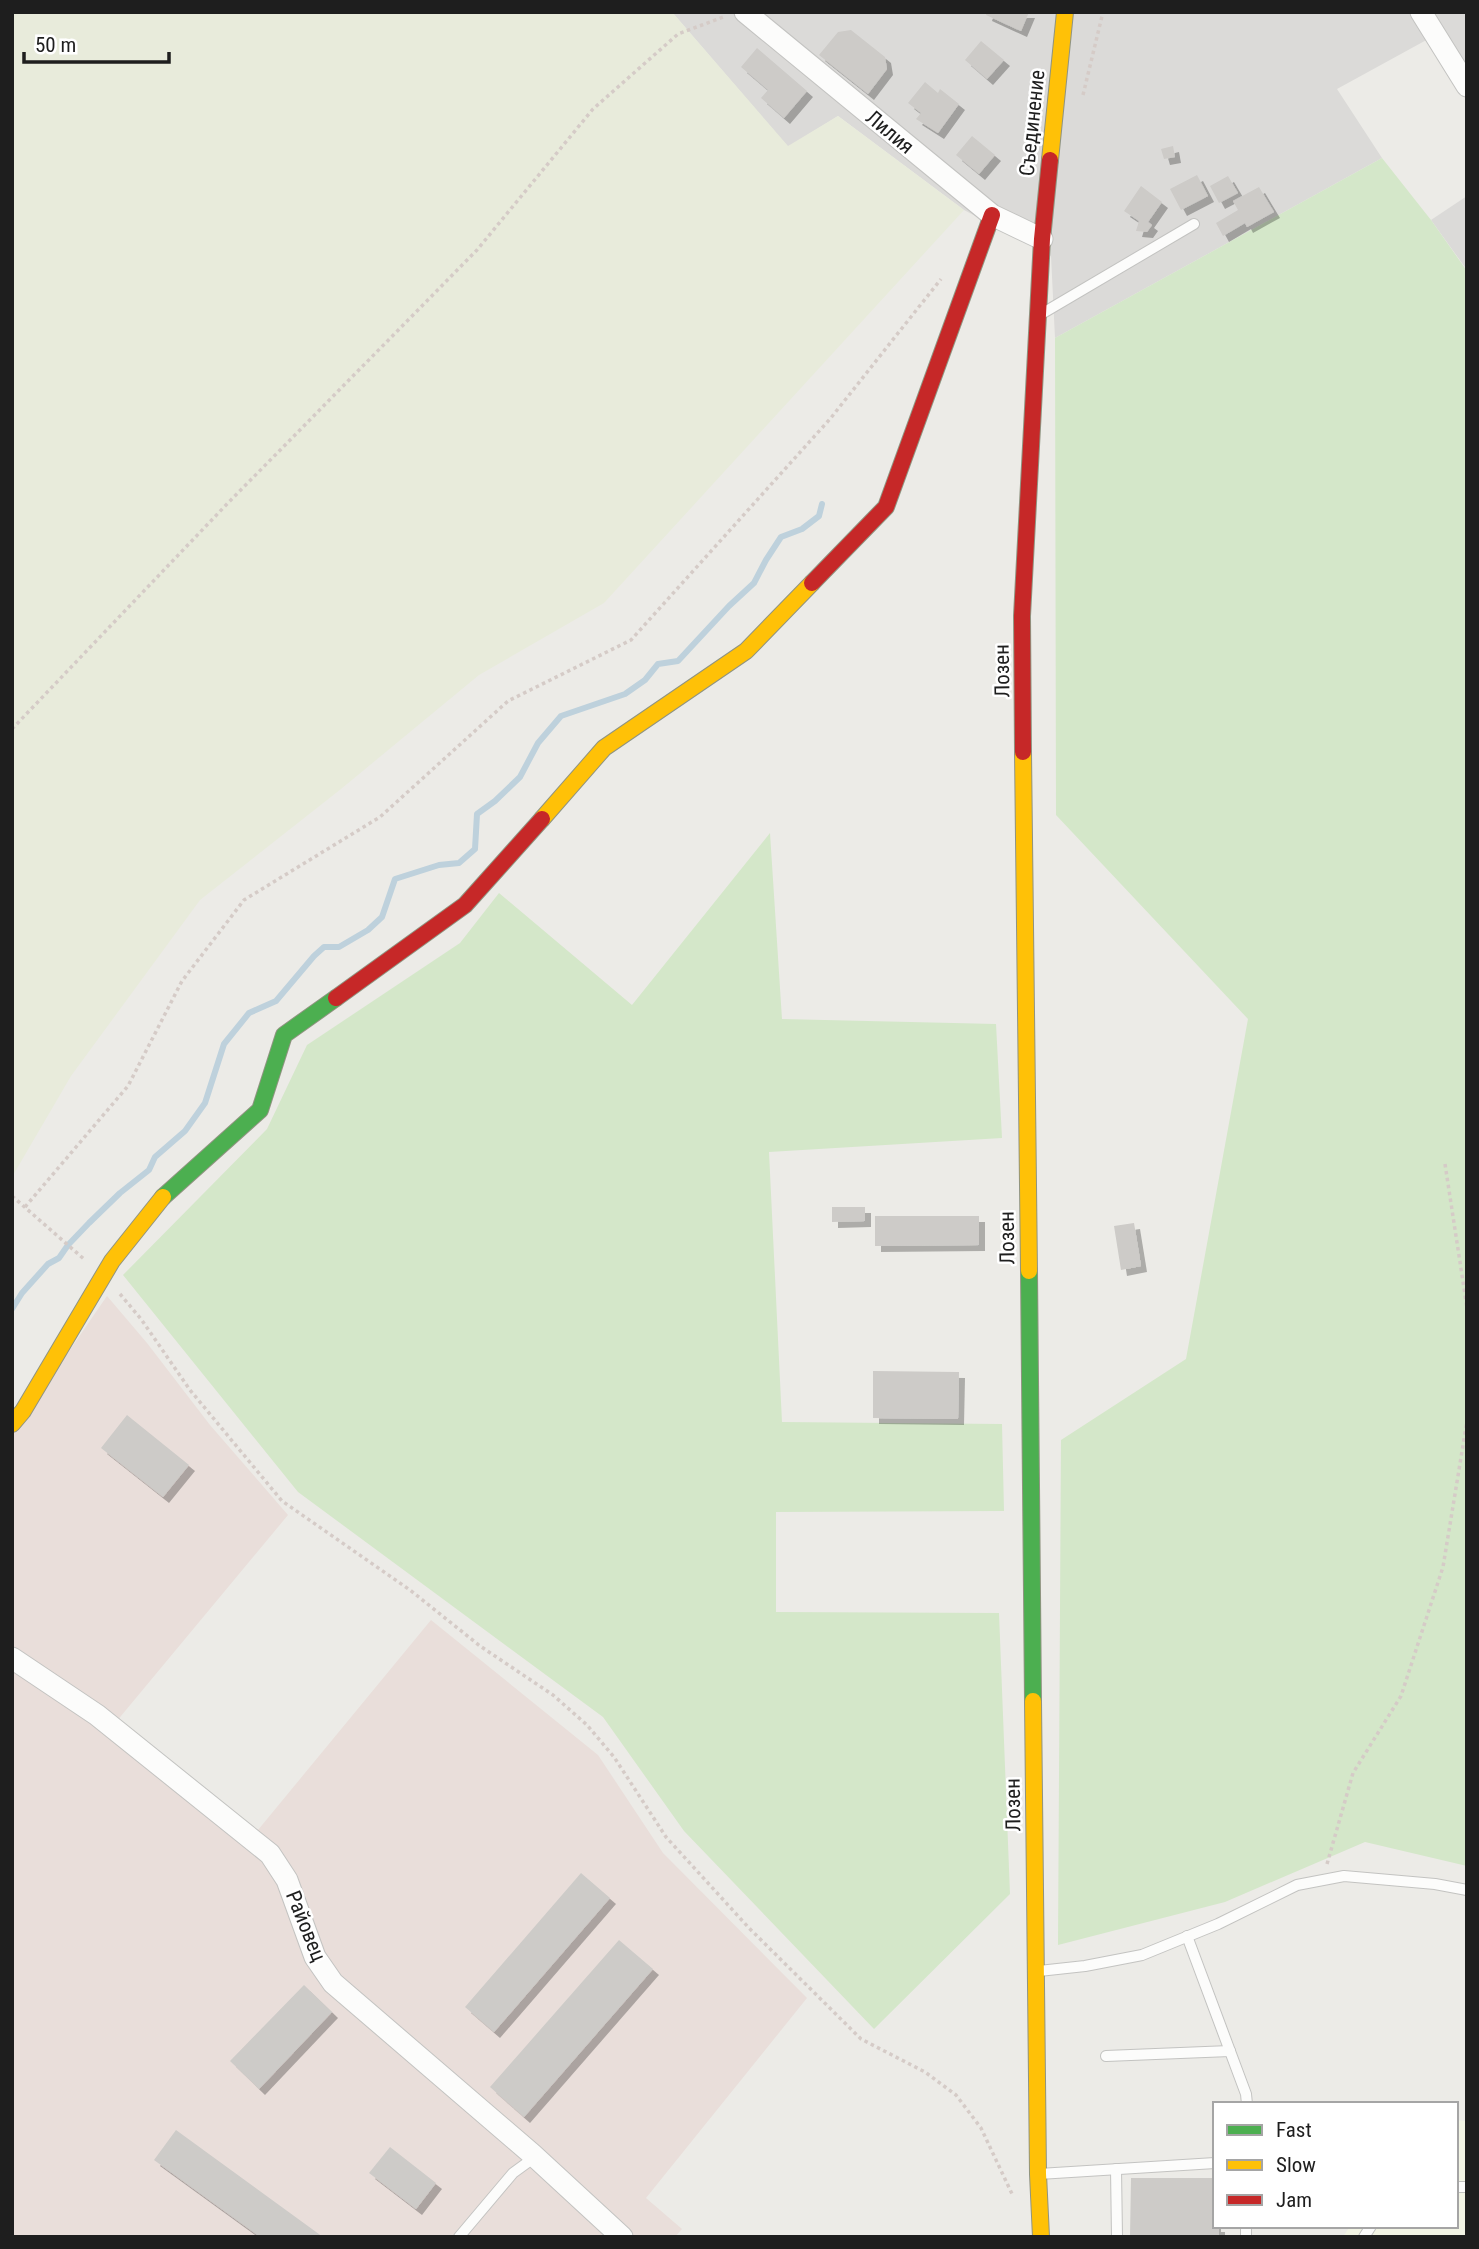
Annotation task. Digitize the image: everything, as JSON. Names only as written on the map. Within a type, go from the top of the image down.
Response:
[{"type":"street","name":"Лилия","points":[[745,12],[992,215],[1042,239]]},
{"type":"street","name":"Съединение","points":[[1042,239],[1065,12]]},
{"type":"street","points":[[1422,12],[1467,86]]},
{"type":"street","points":[[12,1424],[23,1411],[112,1261],[161,1198],[260,1110],[284,1035],[465,905],[604,748],[746,651],[886,507],[992,215]]},
{"type":"street","name":"Лозен","points":[[1041,2237],[1038,2174],[1022,616],[1042,239]]},
{"type":"street","name":"Райовец","points":[[12,1658],[97,1715],[270,1854],[287,1880],[315,1957],[333,1983],[535,2157],[622,2237]]},
{"type":"lane","points":[[1037,316],[1194,224]]},
{"type":"lane","points":[[1036,1971],[1085,1966],[1142,1955],[1297,1885],[1344,1876],[1467,1889]]},
{"type":"lane","points":[[1187,1936],[1247,2102]]},
{"type":"lane","points":[[1106,2056],[1230,2051]]},
{"type":"lane","points":[[459,2237],[513,2173],[535,2157]]},
{"type":"lane","points":[[1038,2174],[1213,2163]]},
{"type":"lane","points":[[1116,2169],[1116,2237]]},
{"type":"path","points":[[12,729],[227,504],[477,250],[593,109],[678,34],[735,12]]},
{"type":"path","points":[[25,1207],[128,1086],[182,981],[244,900],[380,817],[508,701],[631,640],[830,419],[949,269]]},
{"type":"path","points":[[1445,1164],[1467,1308]]},
{"type":"path","points":[[12,1196],[82,1257]]},
{"type":"path","points":[[104,1277],[141,1319],[190,1390],[282,1501],[410,1590],[480,1646],[553,1695],[587,1725],[614,1757],[666,1837],[749,1928],[861,2039],[925,2072],[956,2095],[981,2128],[1017,2204]]},
{"type":"path","points":[[1323,1880],[1353,1773],[1401,1696],[1443,1567],[1467,1421]]},
{"type":"shaded area","points":[[12,12],[672,12],[788,146],[838,116],[964,210],[604,603],[479,675],[341,789],[200,900],[71,1076],[12,1177]]},
{"type":"shaded area","points":[[672,12],[1467,12],[1467,71],[1441,32],[1337,89],[1382,158],[1055,338],[1051,256],[964,210],[838,116],[788,147]]},
{"type":"shaded area","points":[[1467,196],[1467,270],[1431,220]]},
{"type":"shaded area","points":[[107,1296],[210,1425],[288,1515],[116,1722],[258,1830],[431,1620],[598,1755],[663,1853],[807,1998],[646,2198],[682,2229],[675,2237],[12,2237],[12,1434]]},
{"type":"shaded area","points":[[1458,2120],[1467,2121],[1467,2237],[1343,2237],[1349,2228],[1458,2228]]},
{"type":"green space","points":[[1382,158],[1467,271],[1467,1866],[1365,1842],[1225,1902],[1058,1945],[1061,1440],[1186,1359],[1248,1019],[1056,815],[1055,338]]},
{"type":"green space","points":[[770,833],[782,1019],[996,1024],[1002,1138],[769,1152],[782,1422],[1002,1424],[1004,1511],[776,1512],[776,1612],[999,1613],[1010,1894],[874,2029],[684,1831],[603,1717],[298,1492],[123,1275],[267,1129],[307,1045],[460,943],[499,893],[632,1005]]},
{"type":"building","points":[[987,12],[1029,12],[1021,31],[986,15]]},
{"type":"building","points":[[851,30],[885,57],[887,69],[868,94],[819,55],[838,32]]},
{"type":"building","points":[[981,41],[1004,60],[987,79],[965,60]]},
{"type":"building","points":[[757,48],[807,91],[784,118],[761,98],[768,90],[741,67]]},
{"type":"building","points":[[925,82],[938,93],[940,89],[959,104],[938,133],[916,119],[921,113],[908,103]]},
{"type":"building","points":[[972,136],[995,155],[979,174],[956,155]]},
{"type":"building","points":[[1173,146],[1175,157],[1164,159],[1161,149]]},
{"type":"building","points":[[1197,175],[1208,196],[1181,210],[1170,189]]},
{"type":"building","points":[[1228,176],[1238,193],[1219,203],[1210,186]]},
{"type":"building","points":[[1141,186],[1162,202],[1148,222],[1152,225],[1147,232],[1136,231],[1139,221],[1124,211]]},
{"type":"building","points":[[1259,187],[1274,212],[1247,227],[1245,223],[1223,236],[1216,223],[1238,210],[1233,201]]},
{"type":"building","points":[[832,1207],[865,1207],[865,1221],[832,1222]]},
{"type":"building","points":[[875,1216],[979,1216],[979,1245],[875,1246]]},
{"type":"building","points":[[1134,1223],[1141,1266],[1121,1270],[1114,1226]]},
{"type":"building","points":[[873,1371],[959,1372],[958,1419],[873,1418]]},
{"type":"building","points":[[127,1415],[189,1465],[163,1497],[101,1448]]},
{"type":"building","points":[[581,1873],[610,1898],[494,2032],[465,2007]]},
{"type":"building","points":[[619,1940],[653,1969],[524,2117],[490,2087]]},
{"type":"building","points":[[304,1985],[332,2012],[259,2089],[230,2061]]},
{"type":"building","points":[[176,2130],[323,2237],[260,2237],[154,2160]]},
{"type":"building","points":[[390,2147],[436,2183],[416,2209],[369,2173]]},
{"type":"building","points":[[1131,2178],[1213,2178],[1213,2228],[1219,2228],[1219,2237],[1130,2237]]},
{"type":"waterway","points":[[12,1309],[22,1293],[48,1264],[59,1258],[89,1223],[149,1170],[155,1157],[185,1131],[205,1103],[224,1044],[249,1013],[276,1001],[324,947],[339,947],[368,930],[382,917],[395,879],[439,865],[459,863],[475,849],[477,814],[520,777],[538,743],[561,716],[625,694],[645,680],[658,664],[678,661],[754,583],[781,537],[802,529],[819,516],[822,504]]},
{"type":"traffic: fast","points":[[163,1197],[260,1110],[284,1035],[336,998]]},
{"type":"traffic: fast","points":[[1029,1271],[1033,1701]]},
{"type":"traffic: slow","points":[[1050,160],[1065,12]]},
{"type":"traffic: slow","points":[[542,819],[604,748],[746,651],[812,583]]},
{"type":"traffic: slow","points":[[1023,752],[1029,1271]]},
{"type":"traffic: slow","points":[[12,1424],[23,1411],[112,1261],[163,1197]]},
{"type":"traffic: slow","points":[[1033,1701],[1041,2237]]},
{"type":"traffic: jam","points":[[1023,752],[1022,616],[1042,239],[1050,160]]},
{"type":"traffic: jam","points":[[812,583],[886,507],[992,215]]},
{"type":"traffic: jam","points":[[336,998],[465,905],[542,819]]}]
